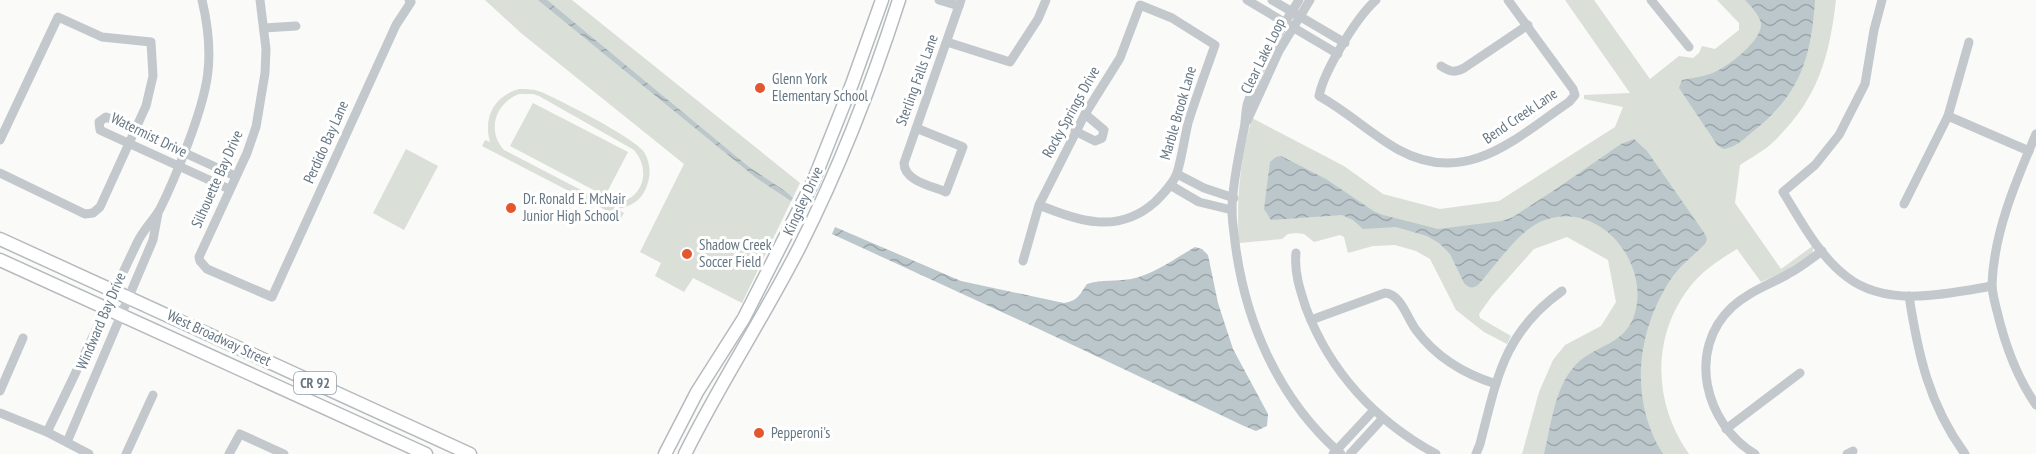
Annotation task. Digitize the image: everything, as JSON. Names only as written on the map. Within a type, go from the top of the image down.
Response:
[{"type":"main road","name":"Kingsley Drive","points":[[665,454],[697,393],[744,318],[813,182],[882,0]]},
{"type":"main road","name":"Kingsley Drive","points":[[685,454],[757,326],[828,189],[868,90],[899,0]]},
{"type":"main road","points":[[852,84],[868,90]]},
{"type":"main road","points":[[813,182],[828,189]]},
{"type":"main road","name":"West Broadway Street","points":[[0,238],[470,454]]},
{"type":"main road","name":"West Broadway Street","points":[[0,260],[426,454]]},
{"type":"main road","points":[[744,318],[757,326]]},
{"type":"street","name":"Windward Bay Drive","points":[[47,432],[116,291],[138,240],[159,211],[202,108],[207,88],[210,48],[202,0]]},
{"type":"street","name":"Silhouette Bay Drive","points":[[200,261],[200,253],[253,136],[262,99],[265,73],[264,28],[260,0]]},
{"type":"street","points":[[939,0],[960,3]]},
{"type":"street","points":[[947,42],[1010,62],[1038,19],[1046,0]]},
{"type":"street","points":[[1247,0],[1338,54],[1360,17],[1376,0]]},
{"type":"street","points":[[1272,0],[1345,43]]},
{"type":"street","name":"Clear Lake Loop","points":[[1296,14],[1299,0]]},
{"type":"street","name":"Clear Lake Loop","points":[[1310,0],[1289,25],[1247,104],[1232,210],[1238,267],[1256,331],[1281,382],[1336,453]]},
{"type":"street","points":[[1442,66],[1449,71],[1458,71],[1528,25],[1508,0]]},
{"type":"street","points":[[1651,0],[1689,47]]},
{"type":"street","points":[[1882,0],[1874,30],[1865,84],[1845,125],[1815,165],[1783,192],[1822,251],[1837,269],[1859,285],[1885,294],[1909,296],[1992,286]]},
{"type":"street","name":"Perdido Bay Lane","points":[[200,261],[207,269],[272,297],[396,25],[410,1]]},
{"type":"street","name":"Sterling Falls Lane","points":[[916,128],[963,147],[946,192],[911,177],[904,170],[904,160],[960,3]]},
{"type":"street","name":"Rocky Springs Drive","points":[[1023,261],[1039,205],[1084,114],[1119,58],[1140,5],[1172,18],[1215,45]]},
{"type":"street","points":[[0,140],[58,17],[102,37],[152,42],[153,76],[146,106],[100,207],[93,213],[85,213],[0,173]]},
{"type":"street","name":"Bend Creek Lane","points":[[1338,54],[1322,83],[1319,96],[1403,152],[1423,160],[1448,162],[1472,160],[1498,151],[1569,102],[1575,95],[1528,25]]},
{"type":"street","points":[[264,28],[296,26]]},
{"type":"street","points":[[1904,204],[1948,116],[1969,42]]},
{"type":"street","name":"Marble Brook Lane","points":[[1039,205],[1072,218],[1108,223],[1132,217],[1149,207],[1177,174],[1193,106],[1215,45]]},
{"type":"street","points":[[1076,131],[1095,141],[1102,138],[1104,130],[1084,114]]},
{"type":"street","points":[[1948,116],[2029,151]]},
{"type":"street","name":"Watermist Drive","points":[[229,189],[100,130],[99,122],[106,117],[235,176]]},
{"type":"street","points":[[2036,134],[1998,235],[1992,286],[2003,335],[2013,364],[2036,405]]},
{"type":"street","points":[[1177,174],[1203,188],[1234,198]]},
{"type":"street","points":[[1170,185],[1198,202],[1232,210]]},
{"type":"street","name":"Windward Bay Drive","points":[[67,442],[153,240],[159,211]]},
{"type":"street","points":[[1755,454],[1734,440],[1710,401],[1707,385],[1707,354],[1716,330],[1731,309],[1744,297],[1787,275],[1822,251]]},
{"type":"street","points":[[1296,254],[1296,275],[1311,320],[1332,360],[1356,392],[1374,410],[1401,433],[1436,454]]},
{"type":"street","points":[[1476,454],[1507,353],[1524,326],[1548,301],[1562,291]]},
{"type":"street","points":[[1311,320],[1385,293],[1391,294],[1396,296],[1407,316],[1430,346],[1463,371],[1496,384]]},
{"type":"street","points":[[1909,296],[1925,378],[1952,437],[1965,454]]},
{"type":"street","points":[[0,391],[24,338]]},
{"type":"street","points":[[1726,429],[1800,373]]},
{"type":"street","points":[[126,454],[153,395]]},
{"type":"street","points":[[1336,453],[1374,410]]},
{"type":"street","points":[[0,413],[47,432],[89,454]]},
{"type":"street","points":[[1350,454],[1383,418]]},
{"type":"street","points":[[229,454],[240,434],[284,454]]},
{"type":"shaded area","points":[[485,0],[572,0],[800,183],[742,303],[693,278],[684,292],[655,276],[661,263],[640,252],[684,164],[521,33]]},
{"type":"shaded area","points":[[1565,0],[1594,0],[1650,79],[1679,56],[1693,58],[1702,46],[1715,49],[1739,30],[1739,23],[1717,0],[1836,0],[1824,61],[1810,95],[1800,112],[1771,144],[1740,165],[1735,203],[1781,269],[1814,245],[1812,254],[1782,273],[1761,282],[1737,249],[1708,268],[1693,283],[1679,303],[1669,324],[1661,368],[1663,390],[1668,412],[1689,454],[1522,454],[1539,392],[1553,360],[1565,345],[1601,326],[1616,302],[1608,260],[1567,237],[1534,249],[1479,314],[1480,318],[1511,336],[1507,344],[1484,332],[1456,310],[1430,259],[1416,251],[1395,245],[1373,246],[1348,253],[1344,237],[1340,235],[1314,242],[1304,234],[1296,233],[1288,234],[1282,239],[1239,243],[1240,180],[1244,149],[1252,118],[1344,166],[1383,194],[1440,209],[1499,201],[1615,127],[1623,107],[1584,99],[1584,95],[1630,93]]},
{"type":"shaded area","points":[[519,89],[541,92],[612,129],[644,152],[649,165],[648,184],[638,200],[618,209],[624,213],[621,218],[482,146],[485,140],[490,142],[488,124],[493,109],[497,102],[510,92]],"holes":[[[519,94],[533,94],[634,150],[643,169],[643,179],[634,195],[617,203],[606,203],[504,150],[496,134],[495,126],[499,110],[511,98]]]},
{"type":"shaded area","points":[[533,103],[628,152],[605,196],[510,146]]},
{"type":"shaded area","points":[[406,149],[438,166],[404,230],[373,213]]},
{"type":"water","points":[[538,0],[547,0],[749,167],[785,191],[793,198],[791,201],[755,177]]},
{"type":"water","points":[[1745,0],[1815,0],[1813,21],[1806,58],[1792,90],[1768,119],[1739,143],[1724,149],[1718,146],[1679,88],[1682,80],[1710,74],[1725,66],[1750,46],[1756,38],[1761,23],[1757,14]]},
{"type":"water","points":[[1634,139],[1647,151],[1707,239],[1705,244],[1673,276],[1651,318],[1645,341],[1641,364],[1641,387],[1652,433],[1663,454],[1544,454],[1557,398],[1567,377],[1573,368],[1591,353],[1620,336],[1633,318],[1637,303],[1637,284],[1632,266],[1623,249],[1611,235],[1596,224],[1579,218],[1561,216],[1542,221],[1524,232],[1478,285],[1471,287],[1464,283],[1450,254],[1439,243],[1427,236],[1396,227],[1363,229],[1353,220],[1342,215],[1271,220],[1264,209],[1270,162],[1281,156],[1326,179],[1383,215],[1438,229],[1502,221],[1513,217],[1621,144]]},
{"type":"water","points":[[835,227],[961,281],[1064,303],[1076,299],[1087,284],[1140,277],[1164,266],[1195,247],[1202,249],[1208,255],[1218,303],[1233,349],[1268,414],[1267,426],[1256,431],[1244,426],[832,234]]},
{"type":"place","name":"Glenn York Elementary School","points":[[760,88]]},
{"type":"place","name":"Dr. Ronald E. McNair Junior High School","points":[[511,208]]},
{"type":"place","name":"Shadow Creek Soccer Field","points":[[687,254]]},
{"type":"place","name":"Pepperoni's","points":[[759,433]]}]
